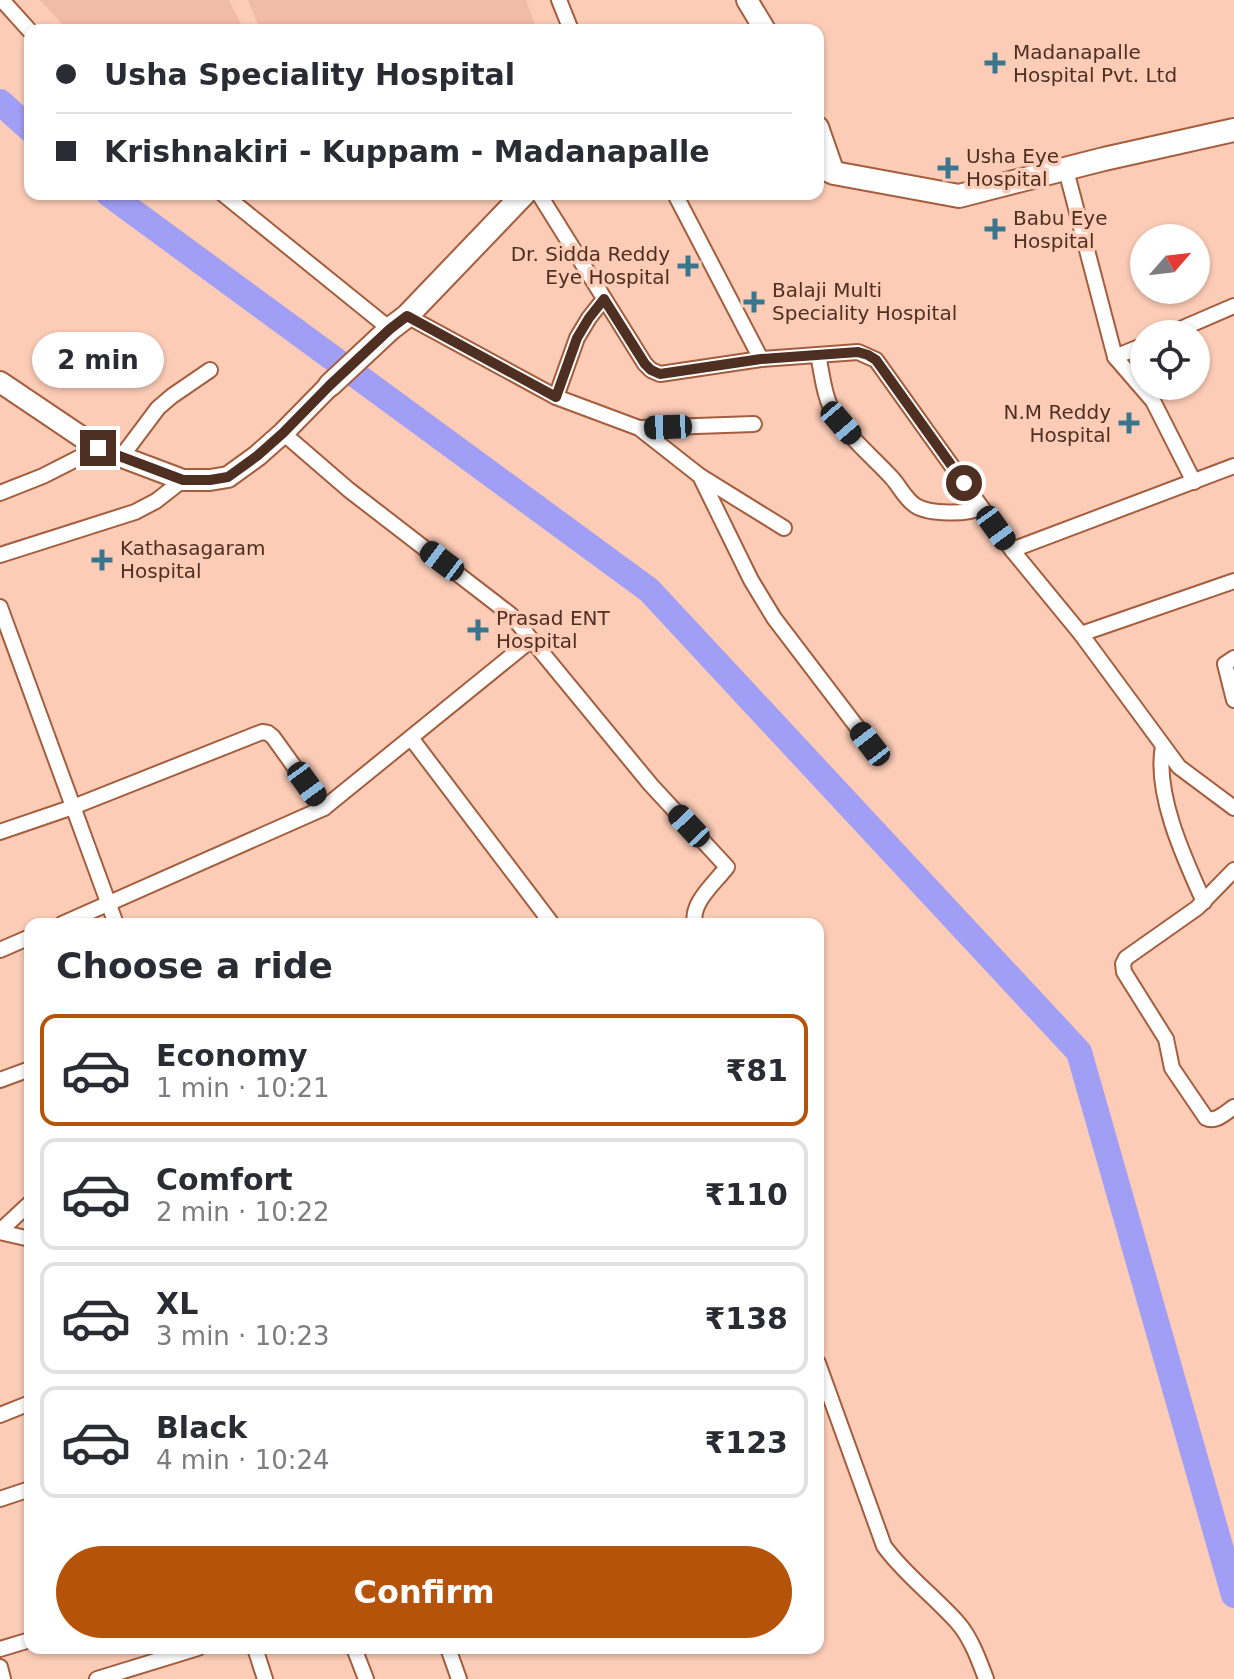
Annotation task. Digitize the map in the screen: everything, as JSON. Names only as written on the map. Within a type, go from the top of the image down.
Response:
[{"type":"main road","points":[[826,169],[959,196],[1234,130]]},
{"type":"main road","points":[[330,385],[395,326],[518,200]]},
{"type":"street","points":[[2,0],[24,24]]},
{"type":"street","points":[[559,0],[569,24]]},
{"type":"street","points":[[747,0],[761,24]]},
{"type":"street","points":[[1066,170],[1115,357],[1153,401],[1194,482]]},
{"type":"street","points":[[231,200],[395,326],[556,397],[639,428],[700,476],[784,528]]},
{"type":"street","points":[[543,200],[651,370],[660,374],[761,359],[858,352],[876,360],[1012,550],[1081,634],[1179,767],[1234,808]]},
{"type":"street","points":[[678,200],[761,359]]},
{"type":"street","points":[[556,397],[577,338],[604,299]]},
{"type":"street","points":[[1202,320],[1234,306]]},
{"type":"street","points":[[1115,357],[1130,351]]},
{"type":"street","points":[[818,355],[832,409],[912,504],[928,511],[973,512],[981,507]]},
{"type":"street","points":[[122,456],[158,408],[210,370]]},
{"type":"street","points":[[0,382],[98,448],[183,480],[228,477],[283,433],[330,385]]},
{"type":"street","points":[[639,428],[754,424]]},
{"type":"street","points":[[283,433],[349,490],[511,615],[651,785],[727,867],[696,906],[693,918]]},
{"type":"street","points":[[0,493],[43,476],[98,448]]},
{"type":"street","points":[[1012,550],[1234,466]]},
{"type":"street","points":[[700,476],[751,580],[774,618],[870,744]]},
{"type":"street","points":[[0,555],[135,512],[156,501],[183,480]]},
{"type":"street","points":[[1081,634],[1234,581]]},
{"type":"street","points":[[0,607],[114,918]]},
{"type":"street","points":[[76,918],[324,808],[531,640]]},
{"type":"street","points":[[1234,658],[1225,664],[1234,700]]},
{"type":"street","points":[[0,832],[73,807],[262,732],[273,737],[324,808]]},
{"type":"street","points":[[411,738],[547,918]]},
{"type":"street","points":[[1163,746],[1160,772],[1165,799],[1182,855],[1204,902]]},
{"type":"street","points":[[1234,870],[1204,902],[1126,958],[1123,964],[1124,972],[1166,1039],[1172,1068],[1206,1118],[1217,1119],[1234,1107]]},
{"type":"street","points":[[0,950],[24,940]]},
{"type":"street","points":[[0,1080],[24,1071]]},
{"type":"street","points":[[0,1232],[24,1209]]},
{"type":"street","points":[[0,1232],[24,1238]]},
{"type":"street","points":[[824,1380],[884,1546],[893,1559],[960,1625],[986,1679]]},
{"type":"street","points":[[0,1415],[24,1405]]},
{"type":"street","points":[[0,1499],[24,1491]]},
{"type":"street","points":[[0,1649],[24,1642]]},
{"type":"street","points":[[97,1679],[178,1654]]},
{"type":"street","points":[[257,1654],[265,1679]]},
{"type":"street","points":[[356,1654],[366,1679]]},
{"type":"street","points":[[450,1654],[459,1679]]},
{"type":"street","points":[[0,1667],[3,1679]]},
{"type":"shaded area","points":[[40,0],[229,0],[241,24],[62,24]]},
{"type":"shaded area","points":[[248,0],[526,0],[535,24],[258,24]]},
{"type":"waterway","points":[[0,102],[24,124]]},
{"type":"waterway","points":[[117,200],[649,590],[1079,1052],[1234,1595]]},
{"type":"place","name":"Madanapalle Hospital Pvt. Ltd","points":[[995,63]]},
{"type":"place","name":"Usha Eye Hospital","points":[[948,168]]},
{"type":"place","name":"Babu Eye Hospital","points":[[995,229]]},
{"type":"place","name":"Dr. Sidda Reddy Eye Hospital","points":[[688,266]]},
{"type":"place","name":"Balaji Multi Speciality Hospital","points":[[754,302]]},
{"type":"place","name":"N.M Reddy Hospital","points":[[1129,423]]},
{"type":"place","name":"Kathasagaram Hospital","points":[[102,560]]},
{"type":"place","name":"Prasad ENT Hospital","points":[[478,630]]},
{"type":"route","points":[[98,448],[183,480],[228,477],[283,433],[314,400],[407,316],[556,397],[577,338],[604,299],[645,364],[660,374],[761,359],[858,352],[868,355],[876,360],[964,483]]}]
